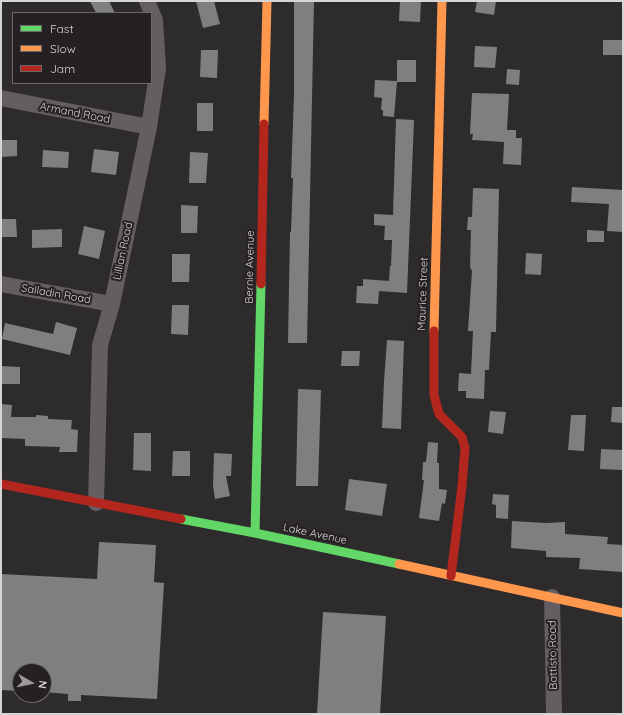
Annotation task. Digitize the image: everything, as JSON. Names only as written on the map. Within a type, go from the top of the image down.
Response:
[{"type":"street","name":"Lillian Road","points":[[147,1],[152,12]]},
{"type":"street","name":"Bernie Avenue","points":[[255,533],[268,1]]},
{"type":"street","name":"Maurice Street","points":[[442,1],[433,369],[434,395],[438,414],[462,436],[465,448],[451,576]]},
{"type":"street","name":"Lillian Road","points":[[96,503],[100,345],[112,304],[149,127],[158,68],[155,20],[152,13]]},
{"type":"street","name":"Armand Road","points":[[1,98],[149,127]]},
{"type":"street","name":"Salladin Road","points":[[1,284],[112,304]]},
{"type":"street","name":"Lake Avenue","points":[[1,484],[255,533],[623,613]]},
{"type":"street","name":"Battisto Road","points":[[552,597],[554,714]]},
{"type":"building","points":[[90,1],[109,1],[114,12],[96,12]]},
{"type":"building","points":[[196,1],[214,1],[220,24],[203,28]]},
{"type":"building","points":[[294,1],[314,1],[307,343],[288,343],[290,232],[293,178],[291,178],[294,95]]},
{"type":"building","points":[[400,1],[421,1],[420,22],[399,21]]},
{"type":"building","points":[[477,1],[496,1],[494,15],[475,12]]},
{"type":"building","points":[[603,40],[623,40],[623,55],[603,55]]},
{"type":"building","points":[[475,46],[497,47],[495,68],[474,67]]},
{"type":"building","points":[[201,50],[218,50],[217,78],[200,77]]},
{"type":"building","points":[[397,60],[416,60],[416,82],[397,82],[394,117],[383,116],[383,110],[381,110],[382,98],[374,97],[375,80],[397,81]]},
{"type":"building","points":[[507,69],[520,70],[519,85],[506,84]]},
{"type":"building","points":[[472,93],[509,94],[507,130],[516,130],[516,138],[522,138],[521,165],[503,164],[504,142],[472,140],[473,134],[470,134]]},
{"type":"building","points":[[197,103],[213,103],[213,131],[197,131]]},
{"type":"building","points":[[396,119],[414,120],[407,293],[379,291],[378,304],[356,303],[357,286],[363,286],[363,279],[389,281],[392,240],[384,240],[385,226],[374,225],[374,214],[393,215]]},
{"type":"building","points":[[1,140],[17,140],[17,156],[1,157]]},
{"type":"building","points":[[94,149],[119,152],[116,175],[91,172]]},
{"type":"building","points":[[43,150],[69,152],[68,168],[42,167]]},
{"type":"building","points":[[190,152],[208,153],[206,183],[189,183]]},
{"type":"building","points":[[572,187],[623,190],[623,232],[607,231],[609,204],[571,202]]},
{"type":"building","points":[[473,188],[499,189],[496,332],[491,332],[489,370],[485,370],[484,399],[466,398],[466,391],[458,391],[459,373],[471,374],[473,331],[468,331],[472,271],[470,267],[471,230],[467,230],[468,217],[472,217]]},
{"type":"building","points":[[181,205],[198,206],[197,233],[181,233]]},
{"type":"building","points":[[1,219],[16,219],[17,237],[1,237]]},
{"type":"building","points":[[84,226],[105,231],[99,259],[78,254]]},
{"type":"building","points":[[62,229],[62,247],[32,248],[32,230]]},
{"type":"building","points":[[587,230],[604,231],[604,242],[587,242]]},
{"type":"building","points":[[526,253],[542,254],[541,275],[525,274]]},
{"type":"building","points":[[172,254],[190,254],[189,282],[172,282]]},
{"type":"building","points":[[172,305],[189,305],[188,335],[171,334]]},
{"type":"building","points":[[56,322],[77,328],[70,355],[2,339],[5,323],[53,334]]},
{"type":"building","points":[[387,340],[404,341],[401,429],[382,428]]},
{"type":"building","points":[[342,351],[360,351],[359,366],[341,366]]},
{"type":"building","points":[[1,366],[20,367],[20,384],[1,384]]},
{"type":"building","points":[[298,389],[321,390],[318,486],[296,486]]},
{"type":"building","points":[[1,404],[12,405],[11,417],[36,417],[36,415],[48,416],[48,419],[72,420],[71,429],[78,430],[77,452],[59,452],[60,447],[25,446],[25,439],[1,438]]},
{"type":"building","points":[[612,407],[623,407],[623,423],[611,422]]},
{"type":"building","points":[[490,411],[506,412],[503,434],[488,432]]},
{"type":"building","points":[[571,415],[586,415],[584,451],[568,450]]},
{"type":"building","points":[[134,433],[151,433],[151,471],[133,470]]},
{"type":"building","points":[[428,442],[438,443],[437,463],[439,463],[439,489],[447,490],[445,504],[442,503],[439,521],[419,518],[424,480],[422,480],[423,462],[426,462]]},
{"type":"building","points":[[601,449],[623,450],[623,470],[600,469]]},
{"type":"building","points":[[173,451],[190,451],[190,476],[172,476]]},
{"type":"building","points":[[214,453],[232,454],[231,476],[226,476],[230,496],[215,499],[213,486]]},
{"type":"building","points":[[349,479],[387,484],[382,516],[345,510]]},
{"type":"building","points":[[493,494],[509,495],[508,519],[496,518],[496,505],[492,504]]},
{"type":"building","points":[[512,521],[546,523],[565,522],[565,534],[608,537],[607,544],[623,545],[623,572],[579,569],[580,558],[546,557],[546,551],[511,548]]},
{"type":"building","points":[[99,542],[156,545],[154,582],[164,583],[157,699],[81,695],[81,701],[68,701],[68,694],[52,693],[52,663],[12,663],[12,691],[1,690],[1,574],[97,579]]},
{"type":"building","points":[[323,612],[386,616],[380,714],[317,714]]},
{"type":"traffic: fast","points":[[255,533],[261,284]]},
{"type":"traffic: fast","points":[[181,519],[255,533],[399,564]]},
{"type":"traffic: slow","points":[[264,124],[267,1]]},
{"type":"traffic: slow","points":[[434,331],[442,1]]},
{"type":"traffic: slow","points":[[399,564],[623,613]]},
{"type":"traffic: jam","points":[[261,284],[264,124]]},
{"type":"traffic: jam","points":[[434,331],[434,395],[439,414],[462,437],[465,448],[451,576]]},
{"type":"traffic: jam","points":[[1,484],[181,519]]}]
